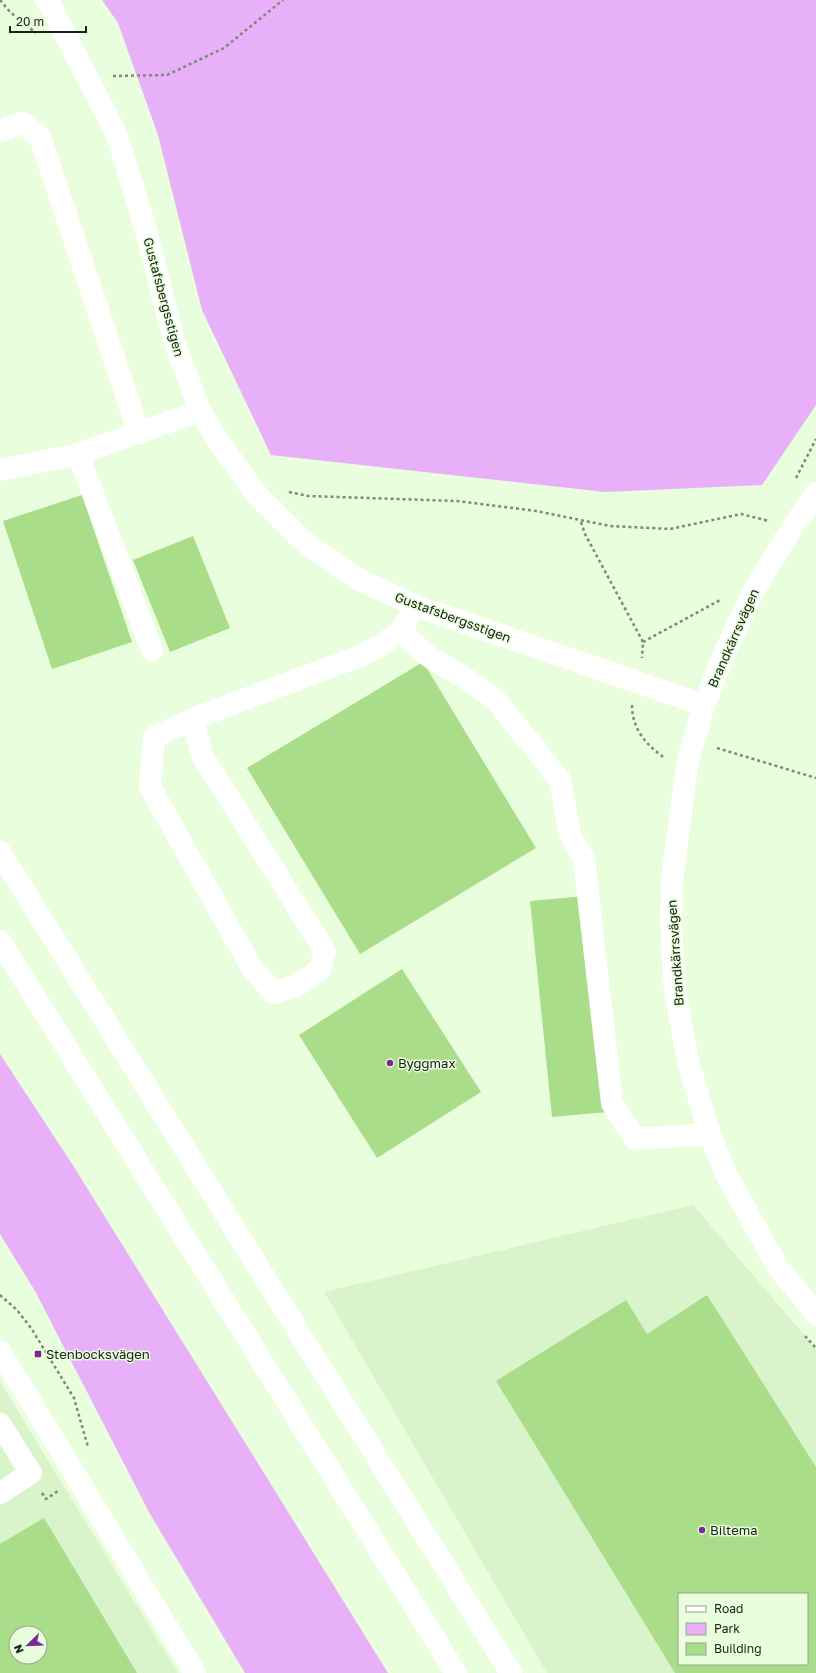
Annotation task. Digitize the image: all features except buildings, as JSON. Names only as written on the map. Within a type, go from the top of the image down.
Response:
[{"type":"main road","name":"Gustafsbergsstigen","points":[[46,0],[74,49],[117,135],[147,234],[174,341],[200,411],[221,446],[258,496],[302,540],[356,578],[416,606],[704,705]]},
{"type":"main road","points":[[0,131],[22,123],[40,137],[139,433]]},
{"type":"main road","points":[[0,470],[78,454],[200,411]]},
{"type":"main road","points":[[78,454],[152,650]]},
{"type":"main road","name":"Brandkärrsvägen","points":[[816,493],[788,534],[754,590],[725,652],[704,705],[687,765],[672,880],[671,923],[675,991],[688,1062],[710,1134],[726,1174],[777,1266],[816,1314]]},
{"type":"main road","points":[[193,719],[202,755],[325,951],[320,970],[298,985],[274,993],[252,968],[150,787],[154,737],[193,719],[360,656],[381,645],[400,632],[416,606]]},
{"type":"main road","points":[[400,632],[431,658],[462,676],[494,698],[560,780],[570,834],[584,860],[612,1103],[634,1138],[710,1134]]},
{"type":"main road","points":[[0,852],[511,1673]]},
{"type":"main road","points":[[0,941],[456,1673]]},
{"type":"main road","points":[[0,1351],[195,1673]]},
{"type":"main road","points":[[0,1424],[31,1474],[0,1493]]},
{"type":"path","points":[[108,76],[166,75],[224,48],[283,0]]},
{"type":"path","points":[[286,491],[308,496],[457,501],[536,512],[580,522],[610,526],[670,529],[741,514],[772,522]]},
{"type":"path","points":[[580,522],[643,642],[642,661]]},
{"type":"path","points":[[643,642],[728,596]]},
{"type":"path","points":[[713,746],[753,760],[816,778]]},
{"type":"shaded area","points":[[693,1205],[816,1349],[816,1673],[547,1673],[324,1292]]},
{"type":"shaded area","points":[[0,1382],[178,1673],[0,1673]]},
{"type":"green space","points":[[102,0],[816,0],[816,405],[762,485],[605,492],[271,455],[202,310],[158,135],[118,23]]},
{"type":"green space","points":[[0,1054],[74,1167],[388,1673],[245,1673],[150,1514],[35,1291],[0,1234]]},
{"type":"place","name":"Byggmax","points":[[390,1063]]},
{"type":"place","name":"Stenbocksvägen","points":[[38,1354]]},
{"type":"place","name":"Biltema","points":[[702,1530]]}]
